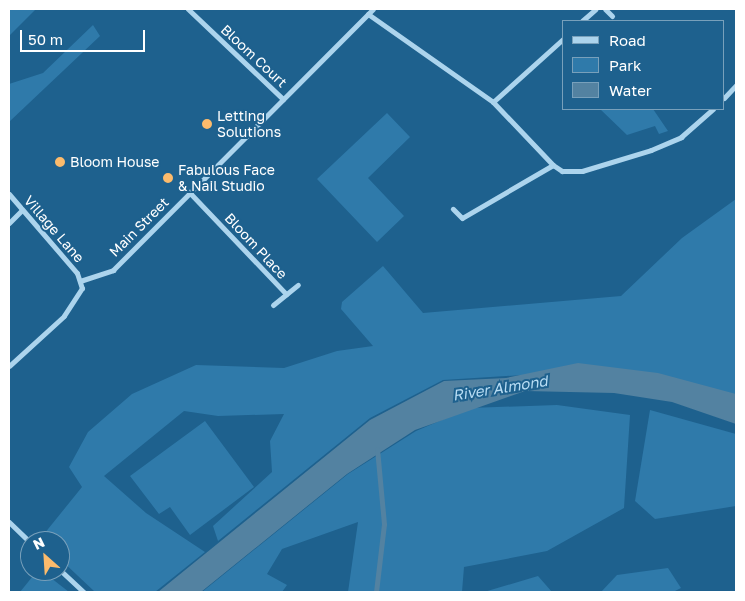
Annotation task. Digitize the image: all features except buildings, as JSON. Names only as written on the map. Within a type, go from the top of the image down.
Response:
[{"type":"street","name":"Bloom Court","points":[[188,9],[283,99]]},
{"type":"street","name":"Main Street","points":[[80,280],[113,270],[373,9]]},
{"type":"street","points":[[583,20],[596,9]]},
{"type":"street","points":[[605,9],[612,16]]},
{"type":"street","points":[[368,14],[493,102],[553,165],[562,171],[582,170],[635,156],[681,137],[713,110]]},
{"type":"street","points":[[493,102],[562,40]]},
{"type":"street","points":[[725,97],[736,85]]},
{"type":"street","points":[[453,209],[462,218],[553,165]]},
{"type":"street","name":"Bloom Place","points":[[190,192],[286,294]]},
{"type":"street","name":"Village Lane","points":[[9,194],[80,280]]},
{"type":"street","points":[[9,223],[22,210]]},
{"type":"street","points":[[9,366],[64,316],[78,297],[80,280]]},
{"type":"street","name":"Bloom Place","points":[[273,305],[298,285]]},
{"type":"street","points":[[9,522],[20,532]]},
{"type":"street","points":[[70,579],[84,592]]},
{"type":"green space","points":[[9,9],[36,9],[9,36]]},
{"type":"green space","points":[[93,25],[100,36],[9,122],[9,84],[43,73]]},
{"type":"green space","points":[[601,110],[654,110],[668,131],[659,134],[655,126],[627,135]]},
{"type":"green space","points":[[387,113],[410,137],[368,178],[404,216],[377,242],[317,179]]},
{"type":"green space","points":[[736,199],[736,397],[554,373],[443,380],[370,418],[218,541],[213,526],[272,472],[270,441],[284,414],[218,416],[184,411],[104,476],[146,513],[205,552],[155,592],[95,592],[70,568],[70,531],[46,531],[82,487],[69,467],[88,432],[132,394],[196,365],[284,368],[337,351],[373,346],[341,309],[342,302],[383,266],[423,313],[621,296],[682,238]]},
{"type":"green space","points":[[557,405],[630,415],[624,508],[547,551],[464,567],[462,592],[348,592],[358,522],[282,549],[267,574],[287,585],[282,592],[202,592],[348,474],[416,431],[470,408]]},
{"type":"green space","points":[[650,410],[736,434],[736,506],[655,519],[635,501]]},
{"type":"green space","points":[[205,421],[254,487],[190,535],[170,507],[159,514],[130,476]]},
{"type":"green space","points":[[668,568],[681,588],[673,592],[601,592],[617,575]]},
{"type":"green space","points":[[538,576],[552,592],[484,592]]},
{"type":"green space","points":[[29,581],[55,581],[69,592],[20,592]]},
{"type":"water","name":"River Almond","points":[[578,363],[658,373],[736,394],[736,424],[672,402],[614,393],[525,391],[415,430],[347,474],[201,592],[158,592],[370,420],[444,381],[506,378]]},
{"type":"waterway","points":[[376,592],[384,524],[377,449]]},
{"type":"place","name":"Letting Solutions","points":[[207,124]]},
{"type":"place","name":"Bloom House","points":[[60,162]]},
{"type":"place","name":"Fabulous Face & Nail Studio","points":[[168,178]]}]
